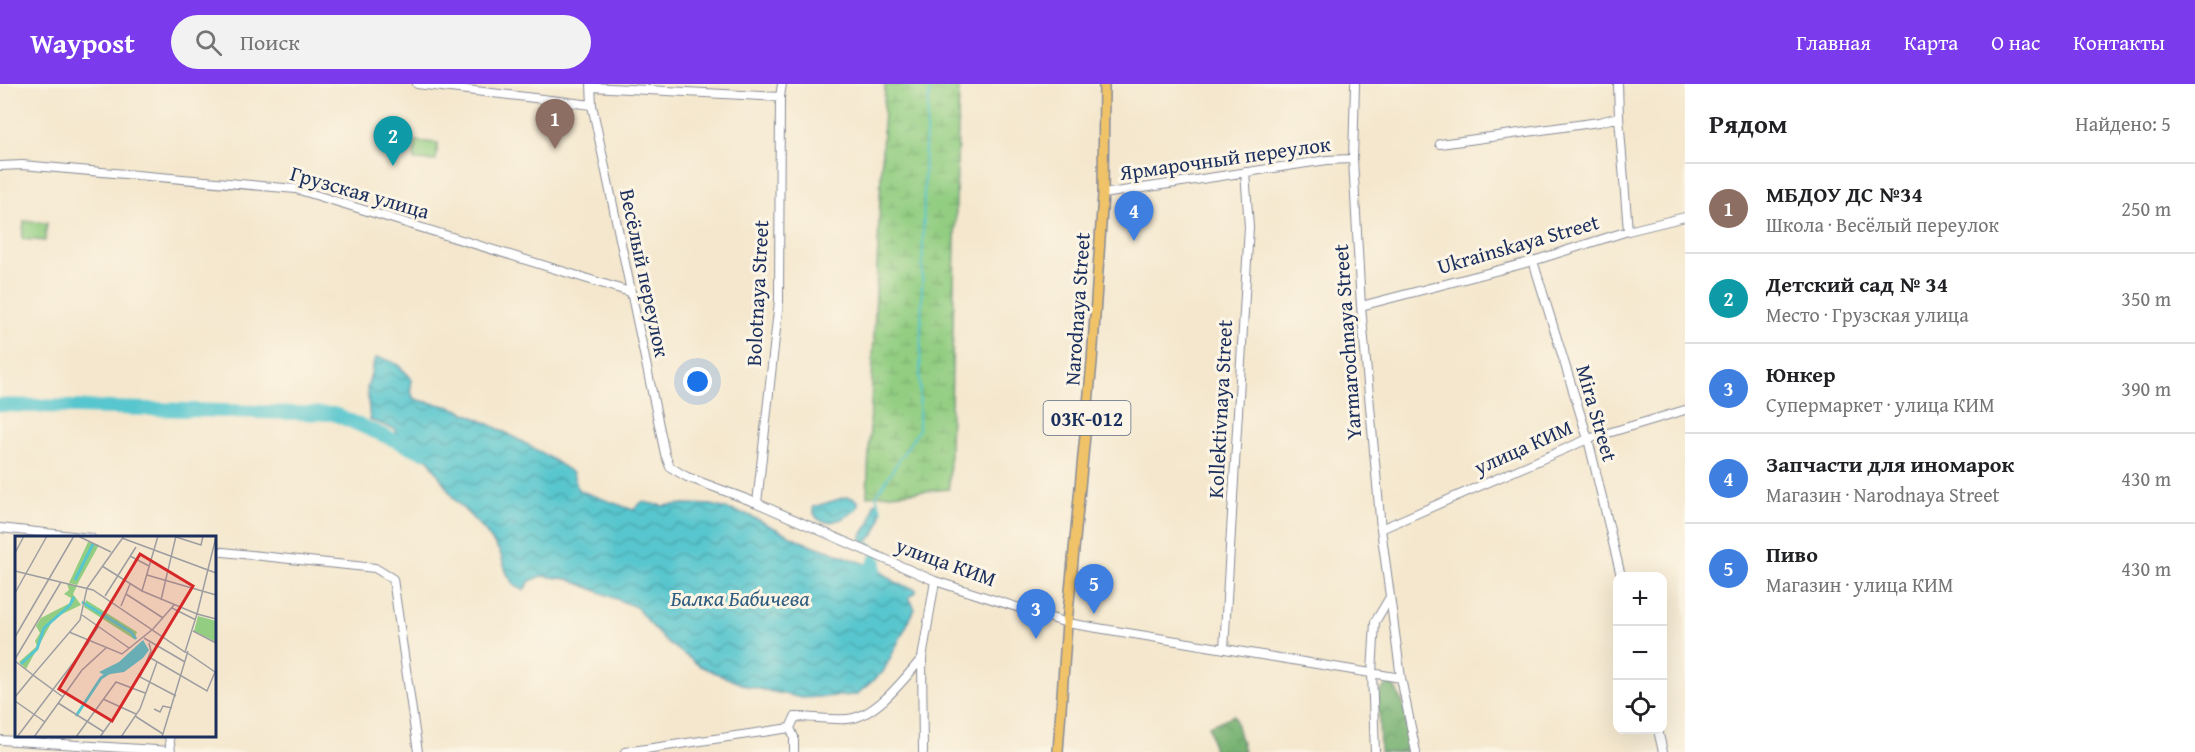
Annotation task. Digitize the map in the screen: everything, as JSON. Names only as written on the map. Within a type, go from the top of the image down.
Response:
[{"type":"main road","name":"Narodnaya Street","points":[[1058,752],[1067,623],[1092,362],[1103,194],[1104,84]]},
{"type":"street","points":[[417,84],[592,105]]},
{"type":"street","name":"Bolotnaya Street","points":[[757,503],[779,301],[780,97],[782,84]]},
{"type":"street","name":"Yarmarochnaya Street","points":[[1355,84],[1353,159],[1361,306],[1380,529],[1401,678],[1416,752]]},
{"type":"street","points":[[1618,84],[1628,231]]},
{"type":"street","points":[[591,86],[780,97]]},
{"type":"street","name":"Весёлый переулок","points":[[591,86],[592,105],[630,292],[665,454],[670,467]]},
{"type":"street","points":[[1440,144],[1599,122],[1619,117]]},
{"type":"street","name":"Ярмарочный переулок","points":[[1103,194],[1328,160],[1353,159]]},
{"type":"street","name":"Грузская улица","points":[[0,166],[22,165],[296,189],[630,292]]},
{"type":"street","name":"Kollektivnaya Street","points":[[1224,649],[1249,227],[1245,172]]},
{"type":"street","name":"Ukrainskaya Street","points":[[1361,306],[1533,261],[1628,231],[1685,217]]},
{"type":"street","name":"Mira Street","points":[[1533,261],[1588,439],[1620,572]]},
{"type":"street","name":"улица КИМ","points":[[1380,529],[1588,439],[1685,410]]},
{"type":"street","name":"улица КИМ","points":[[670,467],[687,477],[757,503],[935,581],[1067,623],[1401,678]]},
{"type":"street","points":[[0,528],[81,536]]},
{"type":"street","points":[[216,551],[375,568],[393,579],[418,752]]},
{"type":"street","points":[[923,752],[922,658],[935,581]]},
{"type":"street","points":[[1375,752],[1372,673],[1375,622],[1390,597]]},
{"type":"street","points":[[790,728],[795,717],[850,719],[870,711],[897,687],[922,658]]},
{"type":"street","points":[[625,752],[790,728]]},
{"type":"street","points":[[790,728],[794,736],[794,752]]},
{"type":"street","points":[[1659,734],[1663,752]]},
{"type":"street","points":[[0,740],[171,752],[170,737]]},
{"type":"green space","points":[[885,84],[959,84],[949,489],[867,496]]},
{"type":"green space","points":[[415,141],[438,143],[436,161],[414,160]]},
{"type":"green space","points":[[24,221],[47,223],[45,241],[22,239]]},
{"type":"green space","points":[[1391,680],[1403,703],[1412,752],[1380,752],[1378,694]]},
{"type":"green space","points":[[1234,715],[1244,751],[1214,752],[1209,726]]},
{"type":"water","name":"Балка Бабичева","points":[[375,358],[391,361],[411,378],[413,398],[454,408],[515,438],[573,473],[578,490],[633,510],[642,502],[663,506],[711,505],[746,514],[803,542],[875,567],[898,584],[916,589],[916,592],[909,597],[915,609],[883,672],[856,695],[802,698],[746,686],[700,666],[663,639],[636,607],[568,579],[542,576],[530,581],[524,590],[516,587],[507,574],[500,552],[485,531],[454,499],[429,460],[409,451],[394,429],[370,420],[367,389]]},
{"type":"water","points":[[846,497],[858,501],[858,506],[848,516],[826,522],[819,520],[815,515],[813,507]]},
{"type":"water","points":[[878,501],[881,518],[878,529],[866,542],[862,541],[861,537],[871,521],[874,504]]},
{"type":"waterway","points":[[882,511],[876,496],[919,429],[925,146],[930,84]]},
{"type":"waterway","points":[[0,405],[334,414],[422,452]]},
{"type":"waterway","points":[[867,541],[879,550]]},
{"type":"waterway","points":[[858,574],[875,567],[875,561]]},
{"type":"place","name":"МБДОУ ДС №34","points":[[555,149]]},
{"type":"place","name":"Детский сад № 34","points":[[393,166]]},
{"type":"place","name":"Запчасти для иномарок","points":[[1134,241]]},
{"type":"place","name":"Пиво","points":[[1094,614]]},
{"type":"place","name":"Юнкер","points":[[1036,639]]}]
